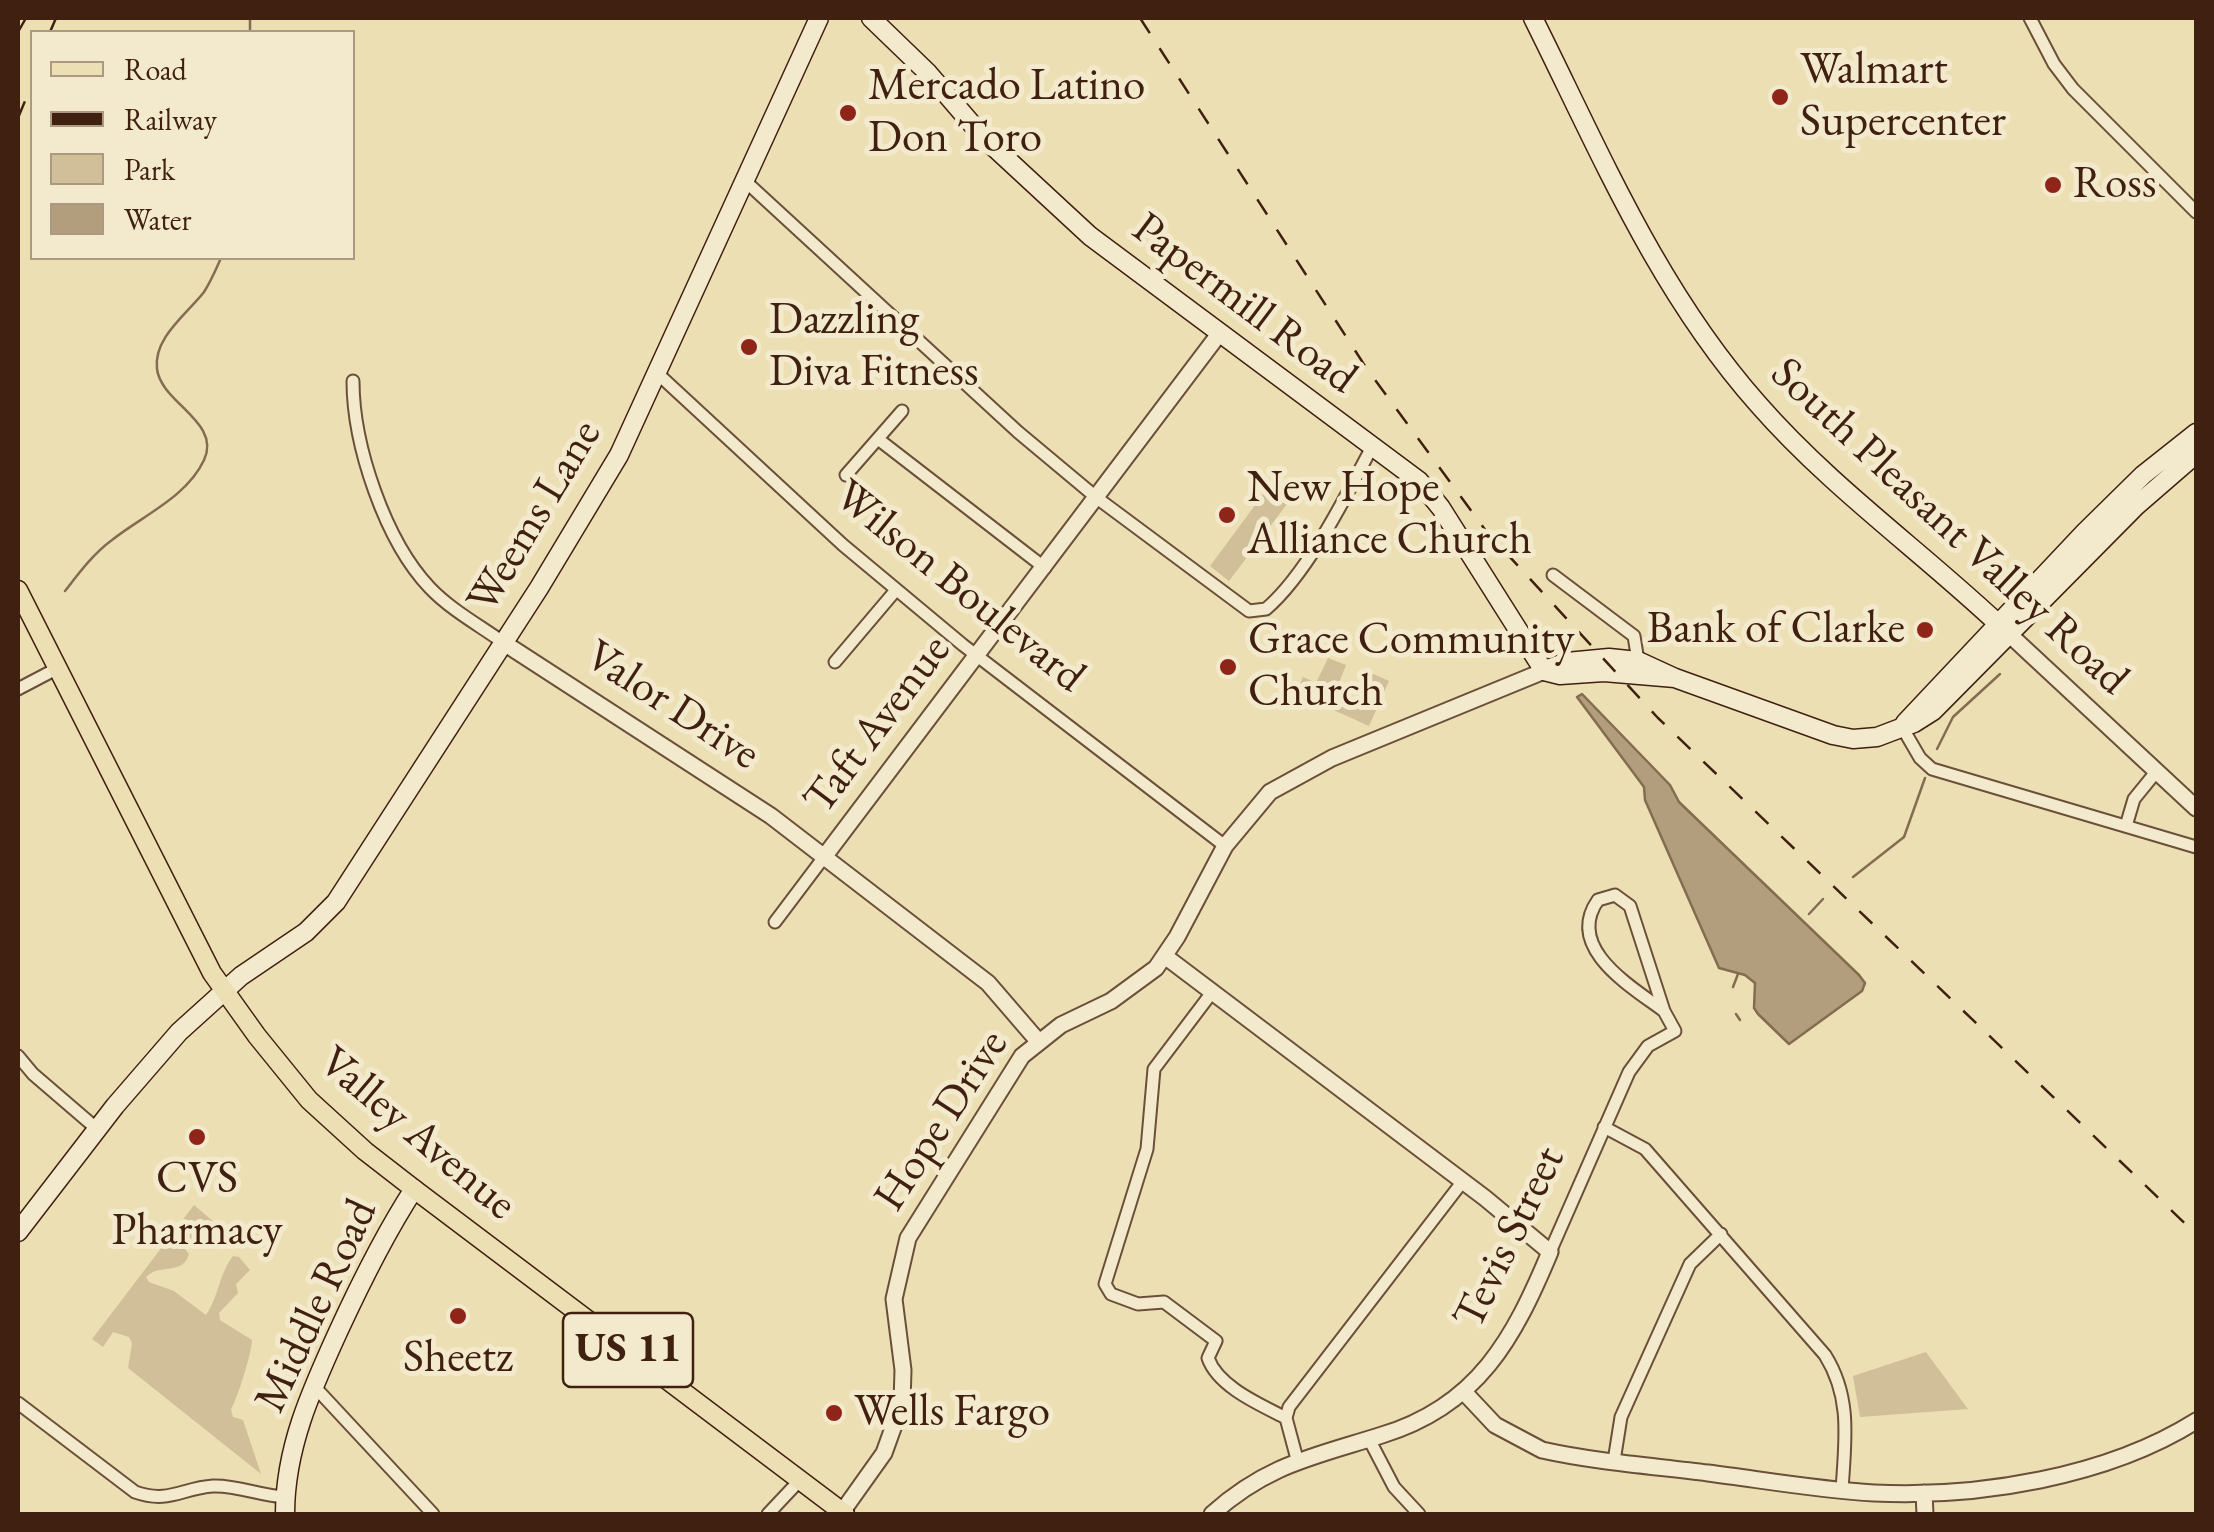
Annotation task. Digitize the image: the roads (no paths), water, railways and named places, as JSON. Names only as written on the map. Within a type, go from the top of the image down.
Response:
[{"type":"main road","name":"Weems Lane","points":[[18,1232],[161,1051],[250,968],[306,932],[336,902],[604,482],[819,18]]},
{"type":"main road","name":"Papermill Road","points":[[871,18],[928,73],[966,120],[1063,213],[1126,265],[1431,494],[1544,671]]},
{"type":"main road","name":"South Pleasant Valley Road","points":[[1532,18],[1648,250],[1709,344],[1809,458],[2004,629]]},
{"type":"main road","points":[[2004,629],[2119,498],[2196,432]]},
{"type":"main road","points":[[1544,671],[1577,660],[1638,660],[1674,678],[1833,735],[1877,737],[1902,727],[2196,454]]},
{"type":"main road","name":"Valley Avenue","points":[[18,590],[199,951],[224,991],[310,1100],[414,1190],[843,1513]]},
{"type":"main road","points":[[1544,671],[1560,675],[1604,672],[1674,678]]},
{"type":"main road","name":"Middle Road","points":[[285,1506],[297,1430],[313,1385],[371,1261],[414,1190]]},
{"type":"street","points":[[2030,18],[2072,89],[2196,212]]},
{"type":"street","points":[[744,180],[998,416],[1098,498],[1244,608],[1263,610],[1271,605],[1326,532],[1372,447]]},
{"type":"street","name":"Taft Avenue","points":[[775,922],[1219,334]]},
{"type":"street","name":"Wilson Boulevard","points":[[656,373],[896,590],[977,657],[1225,846]]},
{"type":"street","name":"Valor Drive","points":[[353,381],[355,422],[378,500],[415,570],[446,602],[755,804],[988,983],[1038,1041]]},
{"type":"street","points":[[846,475],[902,410]]},
{"type":"street","points":[[878,439],[1045,568]]},
{"type":"street","points":[[1553,575],[1634,636],[1638,660]]},
{"type":"street","points":[[835,662],[896,590]]},
{"type":"street","name":"South Pleasant Valley Road","points":[[2004,629],[2196,808]]},
{"type":"street","points":[[18,689],[58,668]]},
{"type":"street","name":"Hope Drive","points":[[843,1513],[884,1452],[902,1403],[903,1370],[894,1298],[908,1238],[1015,1066],[1038,1041],[1111,1001],[1166,957],[1225,846],[1270,792],[1292,778],[1544,671]]},
{"type":"street","points":[[1902,727],[1920,758],[1932,769],[2196,847]]},
{"type":"street","points":[[2126,826],[2134,799],[2156,772]]},
{"type":"street","points":[[1602,897],[1622,897],[1630,906],[1664,1011],[1597,956],[1591,912],[1602,897]]},
{"type":"street","points":[[1166,957],[1550,1252]]},
{"type":"street","points":[[1214,991],[1154,1069],[1147,1149],[1104,1284],[1111,1294],[1138,1304],[1164,1302],[1216,1340],[1208,1358],[1214,1371],[1286,1418]]},
{"type":"street","name":"Tevis Street","points":[[1212,1514],[1260,1478],[1297,1460],[1428,1416],[1464,1392],[1507,1342],[1640,1054],[1675,1031],[1664,1011]]},
{"type":"street","points":[[18,1056],[33,1074],[97,1129]]},
{"type":"street","points":[[1604,1127],[1645,1148],[1833,1368],[1846,1407],[1842,1490]]},
{"type":"street","points":[[1297,1460],[1286,1418],[1297,1395],[1462,1181]]},
{"type":"street","points":[[1614,1461],[1621,1416],[1690,1264],[1721,1234]]},
{"type":"street","points":[[313,1385],[434,1514]]},
{"type":"street","points":[[1464,1392],[1495,1425],[1526,1444],[1563,1455],[1842,1490],[1924,1493],[2004,1486],[2112,1460],[2196,1421]]},
{"type":"street","points":[[18,1403],[135,1492],[170,1497],[215,1486],[285,1506]]},
{"type":"street","points":[[1368,1439],[1394,1488],[1415,1514]]},
{"type":"street","points":[[768,1514],[800,1480]]},
{"type":"street","points":[[1924,1493],[1925,1514]]},
{"type":"water","points":[[1582,694],[1670,785],[1679,802],[1859,975],[1865,983],[1862,991],[1789,1044],[1758,1014],[1754,1008],[1755,983],[1745,975],[1719,968],[1645,800],[1644,787],[1577,697]]},
{"type":"waterway","points":[[250,18],[250,30]]},
{"type":"waterway","points":[[65,591],[105,545],[187,485],[204,460],[205,435],[161,381],[157,358],[173,327],[204,292],[220,260]]},
{"type":"waterway","points":[[1937,749],[1953,717],[2000,674]]},
{"type":"waterway","points":[[1853,877],[1904,837],[1925,778]]},
{"type":"waterway","points":[[1809,914],[1823,899]]},
{"type":"waterway","points":[[1733,987],[1738,974]]},
{"type":"waterway","points":[[1736,1014],[1740,1020]]},
{"type":"railway","points":[[18,32],[26,18]]},
{"type":"railway","points":[[51,30],[56,18]]},
{"type":"railway","points":[[1140,18],[1367,369],[1486,531],[1658,718],[2196,1234]]},
{"type":"railway","points":[[18,118],[30,89]]},
{"type":"place","name":"Walmart Supercenter","points":[[1780,97]]},
{"type":"place","name":"Mercado Latino Don Toro","points":[[848,113]]},
{"type":"place","name":"Ross","points":[[2053,185]]},
{"type":"place","name":"Dazzling Diva Fitness","points":[[749,347]]},
{"type":"place","name":"New Hope Alliance Church","points":[[1227,515]]},
{"type":"place","name":"Bank of Clarke","points":[[1925,630]]},
{"type":"place","name":"Grace Community Church","points":[[1228,667]]},
{"type":"place","name":"CVS Pharmacy","points":[[197,1137]]},
{"type":"place","name":"Sheetz","points":[[458,1316]]},
{"type":"place","name":"Wells Fargo","points":[[834,1413]]}]
